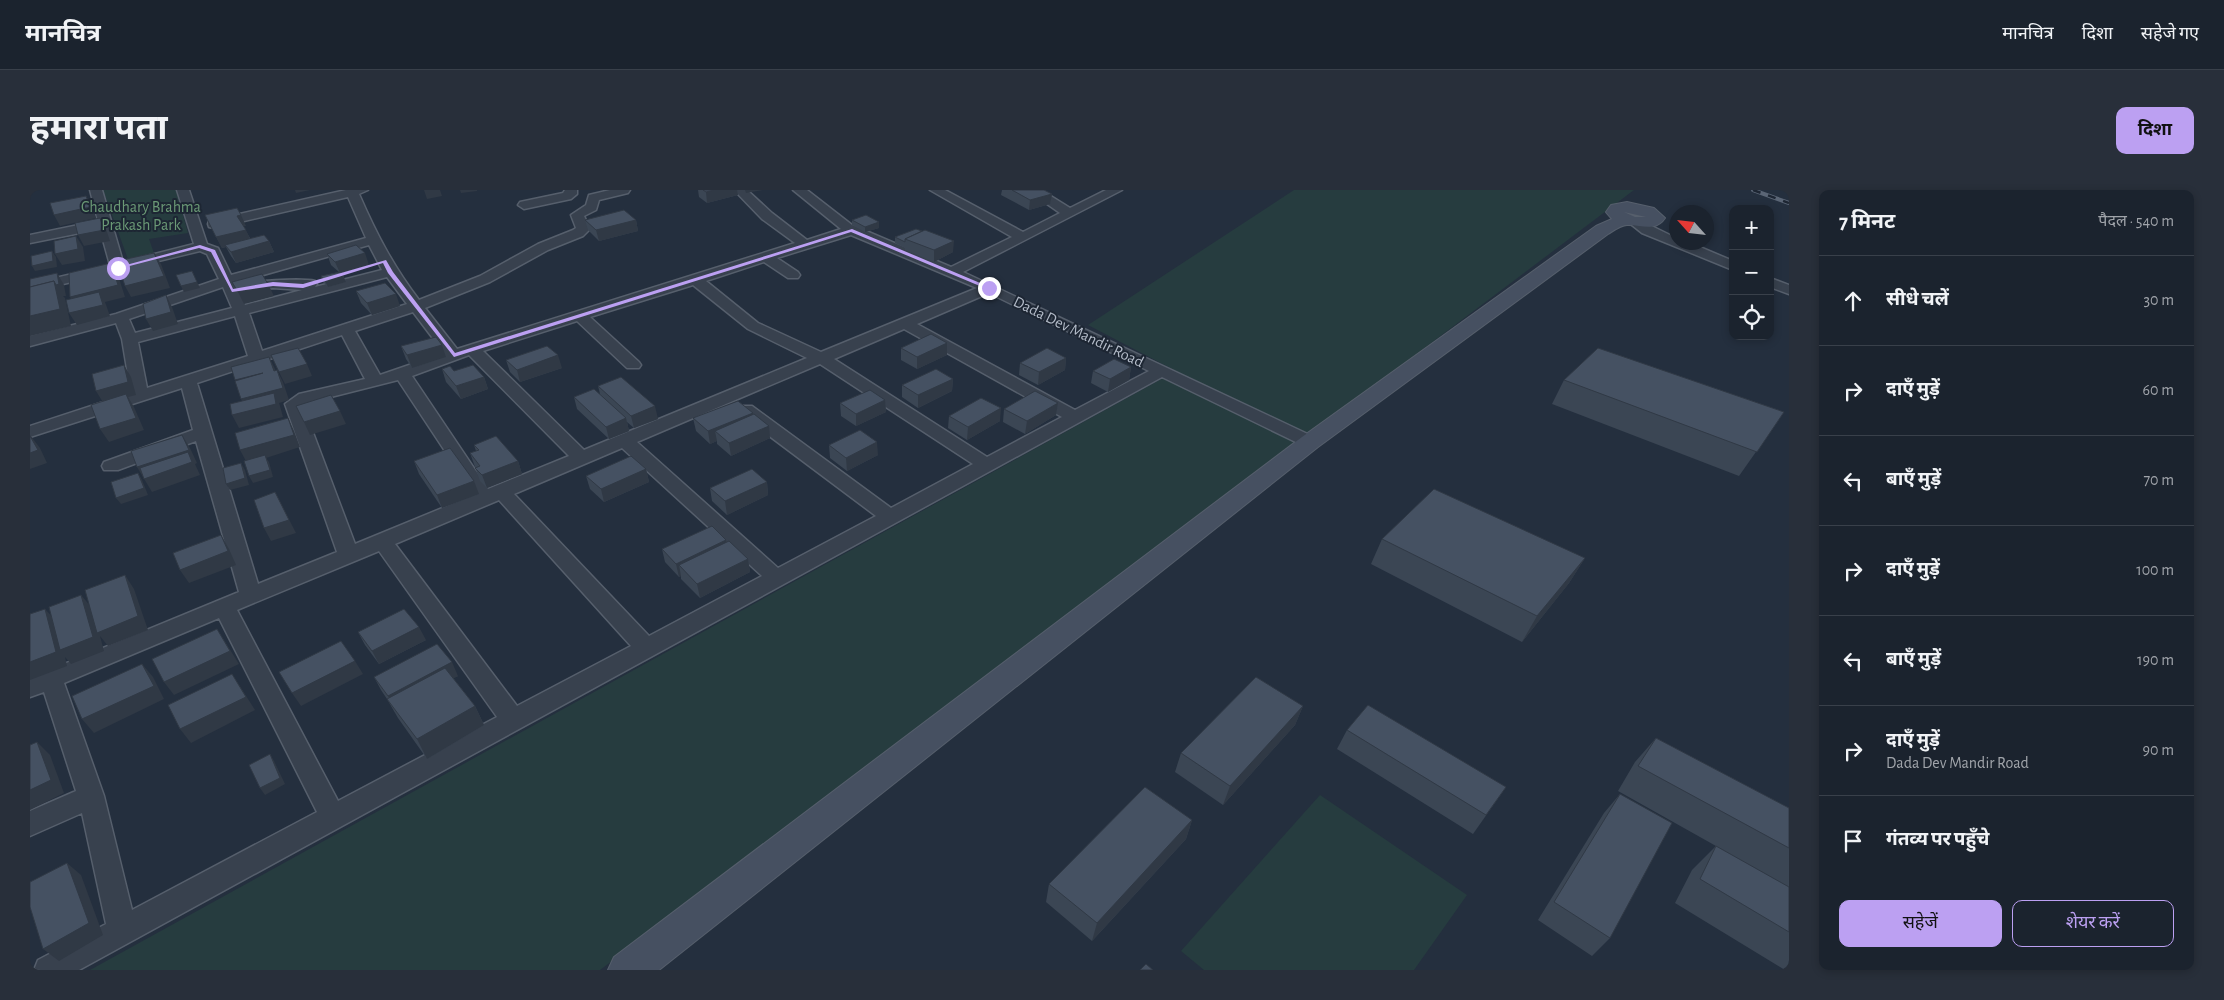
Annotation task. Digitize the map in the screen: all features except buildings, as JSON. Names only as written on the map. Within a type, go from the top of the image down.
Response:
[{"type":"street","points":[[96,190],[116,261]]},
{"type":"street","points":[[185,190],[201,243],[200,246]]},
{"type":"street","points":[[524,206],[567,196],[571,194],[571,190]]},
{"type":"street","points":[[30,432],[416,306],[485,279],[532,252],[578,233],[583,229],[583,226],[577,215],[592,207],[593,198],[624,190]]},
{"type":"street","points":[[740,190],[767,216],[806,245]]},
{"type":"street","name":"Dada Dev Mandir Road","points":[[799,190],[852,230],[989,288],[1310,442]]},
{"type":"street","points":[[936,190],[1023,236]]},
{"type":"street","points":[[1033,190],[1069,214]]},
{"type":"street","points":[[196,229],[357,191],[374,240],[387,266],[454,355]]},
{"type":"street","points":[[952,272],[1069,214],[1109,191]]},
{"type":"street","points":[[628,970],[1310,442],[1630,219],[1729,264]]},
{"type":"street","points":[[30,240],[106,224]]},
{"type":"street","points":[[348,554],[294,404],[305,398],[402,374],[472,349],[852,230]]},
{"type":"street","points":[[30,341],[73,331],[229,286],[271,269],[374,240]]},
{"type":"street","points":[[30,274],[200,246],[213,251],[241,311],[256,357]]},
{"type":"street","points":[[766,257],[793,275]]},
{"type":"street","points":[[30,288],[72,279],[116,261]]},
{"type":"street","points":[[229,286],[273,284],[303,286],[387,266]]},
{"type":"street","points":[[130,339],[241,311],[387,266]]},
{"type":"street","points":[[271,269],[284,285]]},
{"type":"street","points":[[72,279],[73,295]]},
{"type":"street","points":[[695,279],[753,326],[823,359],[987,465]]},
{"type":"street","points":[[1774,284],[1789,290]]},
{"type":"street","points":[[122,930],[91,796],[41,683],[250,594],[730,398],[989,288]]},
{"type":"street","points":[[73,313],[73,331]]},
{"type":"street","points":[[580,316],[633,365]]},
{"type":"street","points":[[121,317],[130,339],[140,396]]},
{"type":"street","points":[[906,324],[1076,418]]},
{"type":"street","points":[[346,328],[375,382]]},
{"type":"street","points":[[472,349],[581,458]]},
{"type":"street","points":[[49,970],[1162,371]]},
{"type":"street","points":[[402,374],[492,494],[647,648]]},
{"type":"street","points":[[188,381],[204,432],[228,526],[250,594]]},
{"type":"street","points":[[730,398],[890,517]]},
{"type":"street","points":[[111,466],[204,432]]},
{"type":"street","points":[[624,440],[777,578]]},
{"type":"street","points":[[382,540],[513,720]]},
{"type":"street","points":[[224,606],[333,817]]},
{"type":"street","points":[[30,824],[91,796]]},
{"type":"green space","name":"Chaudhary Brahma Prakash Park","points":[[103,190],[176,190],[188,233],[149,239],[155,256],[129,262]]},
{"type":"green space","points":[[1294,190],[1634,190],[600,970],[90,970],[1176,371],[1088,325]]},
{"type":"green space","points":[[1320,795],[1467,895],[1414,970],[1204,970],[1181,951]]},
{"type":"railway","points":[[1753,190],[1789,203]]},
{"type":"route","points":[[118,268],[200,246],[213,251],[232,291],[273,284],[303,286],[384,261],[390,272],[454,355],[852,230],[989,288]]}]
